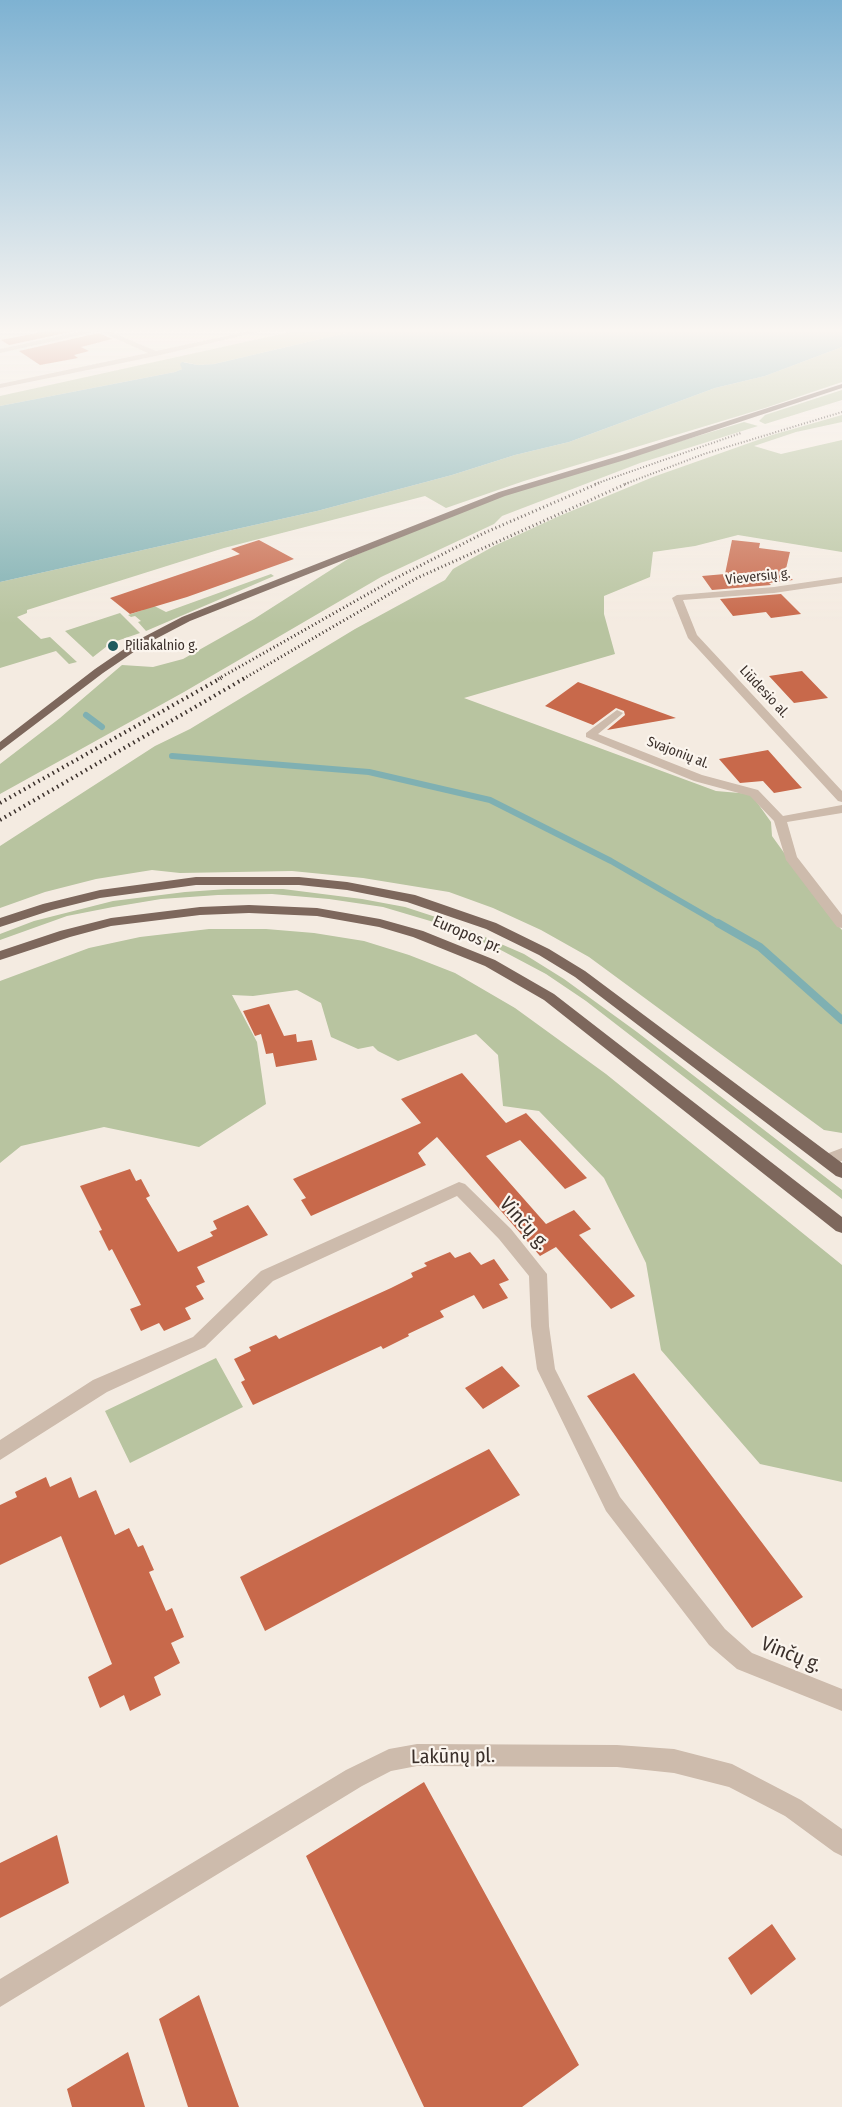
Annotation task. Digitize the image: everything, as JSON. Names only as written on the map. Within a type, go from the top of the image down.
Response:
[{"type":"main road","points":[[0,748],[99,671],[140,644],[186,619],[502,494],[716,427]]},
{"type":"main road","name":"Europos pr.","points":[[0,923],[48,907],[100,894],[196,881],[299,881],[347,886],[410,898],[491,926],[544,952],[580,974],[835,1157],[842,1172]]},
{"type":"main road","name":"Europos pr.","points":[[0,956],[65,934],[111,922],[200,911],[317,912],[380,923],[418,934],[490,963],[549,997],[842,1226]]},
{"type":"street","name":"Vieversių g.","points":[[677,598],[774,590],[842,580]]},
{"type":"street","name":"Liūdesio al.","points":[[677,598],[692,636],[842,798]]},
{"type":"street","name":"Svajonių al.","points":[[617,713],[590,735],[698,778],[754,793],[780,820]]},
{"type":"street","points":[[842,809],[780,820],[791,857],[842,924]]},
{"type":"street","name":"Vinčų g.","points":[[0,1451],[100,1386],[199,1342],[267,1276],[459,1188],[505,1234],[538,1274],[540,1326],[546,1369],[613,1504],[717,1637],[745,1661],[842,1700]]},
{"type":"street","name":"Lakūnų pl.","points":[[0,1994],[345,1784],[389,1760],[417,1755],[617,1756],[674,1761],[732,1776],[793,1808],[842,1844]]},
{"type":"green space","points":[[609,427],[701,427],[524,481],[446,508],[425,496],[224,548],[27,610],[27,613],[17,617],[41,639],[50,637],[77,662],[69,664],[56,651],[0,668],[0,582],[317,511],[569,442]]},
{"type":"green space","points":[[726,427],[754,427],[640,463],[502,516],[494,524],[381,577],[184,692],[0,794],[0,764],[60,718],[122,665],[153,667],[183,659],[254,619],[351,557],[503,495]]},
{"type":"green space","points":[[799,427],[817,427],[754,446],[781,454],[842,440],[842,552],[738,535],[695,546],[653,552],[650,577],[604,596],[604,614],[615,654],[464,698],[716,791],[751,794],[771,822],[772,836],[842,930],[842,1133],[824,1130],[589,957],[541,930],[493,908],[449,892],[363,878],[292,871],[180,873],[152,870],[96,879],[45,892],[0,908],[0,846],[155,746],[190,729],[355,629],[445,580],[453,569],[494,546],[653,477]]},
{"type":"green space","points":[[271,574],[274,576],[146,631],[138,622],[141,621],[135,616],[128,615],[143,610],[133,595],[166,612]]},
{"type":"green space","points":[[120,613],[140,633],[111,643],[93,657],[65,631]]},
{"type":"green space","points":[[228,889],[283,889],[405,907],[448,921],[524,954],[564,979],[637,1032],[842,1190],[842,1199],[586,1001],[546,974],[497,948],[437,923],[383,907],[329,899],[272,894],[218,895],[161,899],[67,916],[0,940],[0,934],[34,921],[113,901]]},
{"type":"green space","points":[[209,929],[266,929],[314,933],[364,941],[455,973],[515,1008],[606,1074],[842,1265],[842,1482],[760,1464],[661,1350],[646,1263],[604,1178],[539,1111],[503,1106],[498,1055],[476,1034],[398,1061],[373,1046],[358,1049],[331,1037],[321,1003],[297,990],[253,996],[232,995],[257,1042],[266,1104],[199,1147],[104,1127],[21,1146],[0,1163],[0,981],[89,948],[140,937]]},
{"type":"green space","points":[[216,1358],[243,1407],[130,1463],[105,1411]]},
{"type":"water","points":[[0,427],[609,427],[569,442],[317,511],[0,582]]},
{"type":"building","points":[[259,540],[294,559],[187,597],[130,614],[110,598],[240,554],[231,549]]},
{"type":"building","points":[[732,540],[760,543],[759,548],[790,552],[785,573],[793,580],[769,583],[771,585],[712,590],[702,576],[725,574]]},
{"type":"building","points":[[781,594],[801,614],[771,618],[766,612],[733,616],[720,599]]},
{"type":"building","points":[[802,671],[828,698],[794,703],[769,676]]},
{"type":"building","points":[[578,682],[676,718],[607,730],[625,715],[624,711],[616,708],[593,725],[545,706]]},
{"type":"building","points":[[768,750],[802,788],[774,793],[763,781],[740,783],[719,759]]},
{"type":"building","points":[[269,1004],[284,1036],[296,1034],[297,1042],[312,1040],[317,1060],[276,1067],[273,1053],[266,1054],[261,1034],[255,1036],[243,1011]]},
{"type":"building","points":[[462,1073],[506,1123],[526,1113],[587,1178],[565,1189],[520,1140],[486,1156],[546,1224],[574,1210],[591,1229],[579,1235],[635,1296],[611,1309],[556,1247],[540,1256],[437,1137],[418,1153],[426,1165],[311,1216],[301,1200],[306,1198],[293,1179],[421,1123],[401,1099]]},
{"type":"building","points":[[130,1169],[136,1181],[141,1179],[150,1196],[146,1198],[178,1252],[213,1236],[210,1232],[217,1229],[213,1221],[248,1205],[268,1235],[197,1267],[205,1282],[196,1286],[204,1299],[185,1308],[191,1319],[164,1331],[159,1323],[141,1331],[130,1309],[141,1305],[112,1249],[109,1251],[99,1231],[102,1230],[80,1186]]},
{"type":"building","points":[[450,1252],[455,1258],[470,1252],[481,1265],[494,1259],[509,1280],[499,1284],[508,1298],[483,1309],[474,1295],[440,1311],[444,1317],[383,1349],[381,1346],[253,1405],[241,1382],[245,1380],[234,1359],[251,1351],[249,1347],[276,1335],[279,1339],[391,1288],[413,1277],[411,1273],[427,1266],[424,1263]]},
{"type":"building","points":[[502,1366],[520,1386],[483,1409],[465,1388]]},
{"type":"building","points":[[634,1373],[803,1597],[752,1628],[587,1396]]},
{"type":"building","points":[[489,1449],[520,1495],[265,1631],[240,1577]]},
{"type":"building","points":[[46,1477],[50,1487],[71,1477],[79,1498],[96,1490],[115,1535],[129,1528],[138,1547],[143,1545],[154,1570],[149,1572],[166,1611],[172,1608],[184,1637],[171,1643],[180,1663],[154,1677],[161,1695],[130,1711],[124,1695],[100,1708],[88,1677],[112,1664],[61,1536],[0,1565],[0,1505],[17,1497],[15,1492]]},
{"type":"building","points":[[424,1782],[579,2065],[522,2107],[424,2107],[306,1856]]},
{"type":"building","points":[[57,1835],[69,1883],[0,1918],[0,1863]]},
{"type":"building","points":[[772,1924],[796,1959],[751,1995],[728,1958]]},
{"type":"building","points":[[199,1995],[239,2107],[188,2107],[159,2019]]},
{"type":"building","points":[[128,2052],[145,2107],[72,2107],[67,2089]]},
{"type":"waterway","points":[[86,715],[102,727]]},
{"type":"waterway","points":[[172,756],[369,772],[490,800],[611,861],[720,924]]},
{"type":"waterway","points":[[718,923],[760,947],[842,1020]]},
{"type":"railway","points":[[625,484],[704,454],[792,427]]},
{"type":"railway","points":[[595,484],[741,433]]},
{"type":"railway","points":[[218,679],[396,578],[484,533],[599,483]]},
{"type":"railway","points":[[243,679],[417,578],[628,483]]},
{"type":"railway","points":[[0,803],[221,678]]},
{"type":"railway","points":[[0,820],[245,678]]},
{"type":"place","name":"Piliakalnio g.","points":[[113,646]]}]
